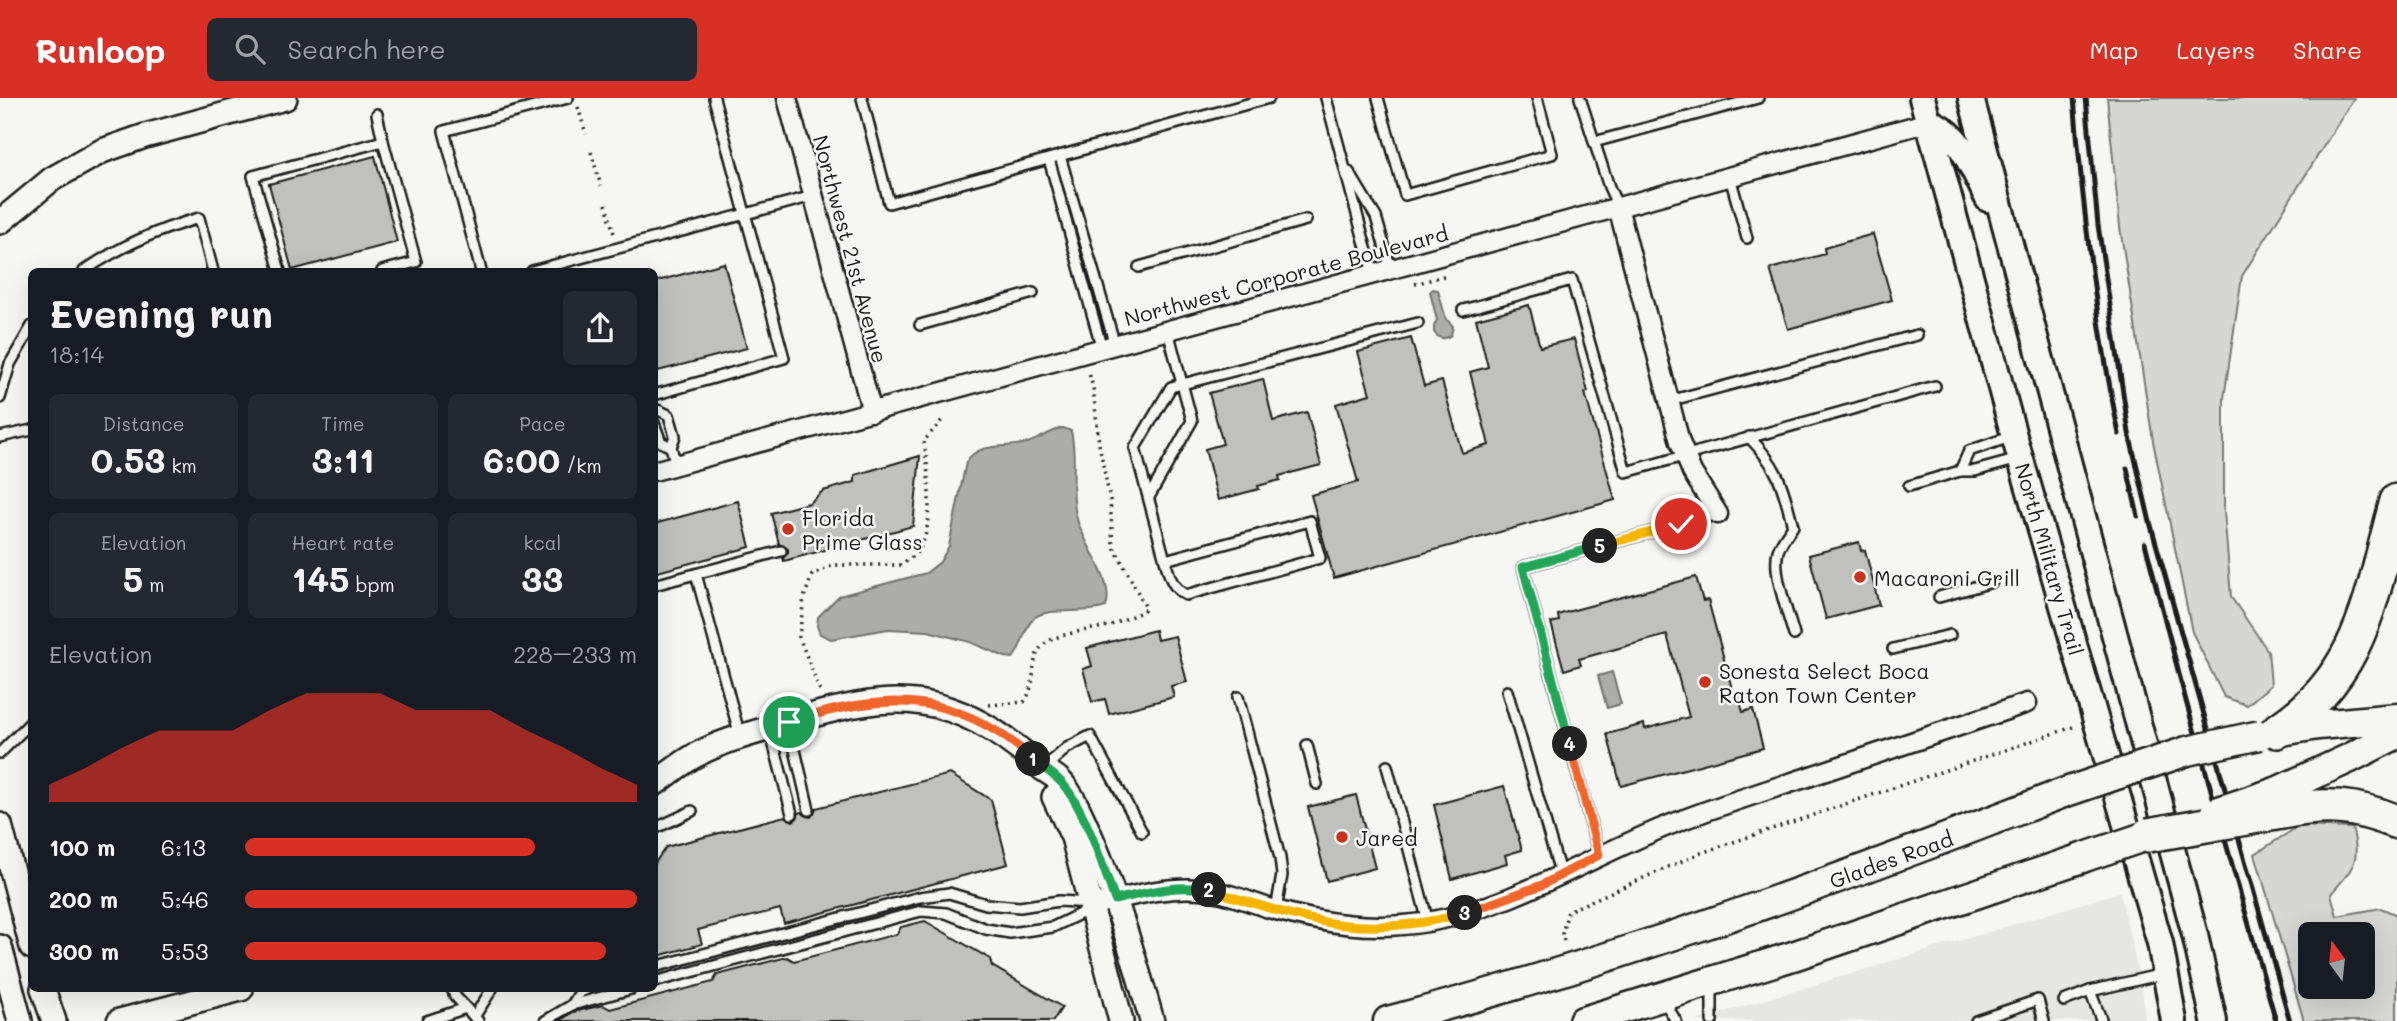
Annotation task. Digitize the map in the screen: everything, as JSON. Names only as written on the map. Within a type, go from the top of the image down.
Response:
[{"type":"highway","points":[[2268,733],[2311,706],[2345,664],[2364,618],[2397,501]]},
{"type":"highway","points":[[2148,835],[2279,802],[2310,807],[2359,809],[2397,822]]},
{"type":"main road","name":"North Military Trail","points":[[1922,98],[2017,447],[2149,904],[2174,1021]]},
{"type":"main road","name":"North Military Trail","points":[[1971,98],[2192,922],[2214,1021]]},
{"type":"main road","points":[[1929,122],[1947,131],[1960,145],[2011,247]]},
{"type":"main road","name":"Glades Road","points":[[1388,1021],[1577,965],[1805,890],[2063,793],[2187,751],[2318,725],[2397,718]]},
{"type":"main road","points":[[2279,802],[2322,772],[2397,734]]},
{"type":"main road","points":[[1583,1021],[1712,982],[2148,835]]},
{"type":"street","points":[[0,222],[52,179],[102,151],[145,136],[285,98]]},
{"type":"street","name":"Northwest 21st Avenue","points":[[787,98],[872,412]]},
{"type":"street","name":"Northwest Corporate Boulevard","points":[[658,470],[1929,122]]},
{"type":"street","points":[[1618,207],[1685,455],[1718,514]]},
{"type":"street","points":[[658,781],[696,755],[740,738],[779,725],[865,704],[925,702],[957,712],[992,729],[1018,746],[1059,780],[1074,802],[1102,863],[1099,904],[1121,1021]]},
{"type":"street","points":[[1099,904],[1162,890],[1204,889],[1315,920],[1350,926],[1428,922],[1495,904],[1561,876],[1599,855],[1701,813],[2027,704]]},
{"type":"street","points":[[0,825],[28,932]]},
{"type":"street","points":[[1099,904],[1152,1021]]},
{"type":"street","points":[[0,947],[20,1021]]},
{"type":"street","points":[[44,992],[54,1021]]},
{"type":"street","points":[[119,1021],[230,992]]},
{"type":"lane","points":[[480,268],[443,131],[568,98]]},
{"type":"lane","points":[[658,408],[785,358],[714,98]]},
{"type":"lane","points":[[862,98],[889,203],[1269,98]]},
{"type":"lane","points":[[1326,98],[1373,274]]},
{"type":"lane","points":[[1378,98],[1405,195],[1552,154],[1536,98]]},
{"type":"lane","points":[[1580,98],[1618,207]]},
{"type":"lane","points":[[1594,142],[1758,98]]},
{"type":"lane","points":[[377,114],[416,262],[393,268]]},
{"type":"lane","points":[[279,268],[253,176],[383,141]]},
{"type":"lane","points":[[1060,156],[1108,347]]},
{"type":"lane","points":[[1049,159],[1108,347]]},
{"type":"lane","points":[[1344,164],[1376,217],[1391,269]]},
{"type":"lane","points":[[1730,177],[1747,238]]},
{"type":"lane","points":[[543,268],[813,196]]},
{"type":"lane","points":[[89,268],[153,232],[199,218],[210,268]]},
{"type":"lane","points":[[1139,267],[1306,220]]},
{"type":"lane","points":[[1463,310],[1573,280],[1626,472],[1935,386]]},
{"type":"lane","points":[[920,325],[1033,293]]},
{"type":"lane","points":[[1165,560],[1310,521],[1320,558],[1186,595],[1179,592],[1170,578],[1165,560],[1149,497],[1135,449],[1171,387],[1418,323]]},
{"type":"lane","points":[[1149,497],[1192,421],[1168,331]]},
{"type":"lane","points":[[0,398],[10,364],[28,333]]},
{"type":"lane","points":[[1670,401],[1917,335]]},
{"type":"lane","points":[[658,410],[669,415],[675,436],[671,447],[676,465]]},
{"type":"lane","points":[[658,426],[661,442],[671,447]]},
{"type":"lane","points":[[0,437],[28,431]]},
{"type":"lane","points":[[1749,438],[1780,477],[1793,526],[1782,541],[1776,566],[1794,635]]},
{"type":"lane","points":[[1960,471],[1969,451],[2017,447]]},
{"type":"lane","points":[[1909,486],[1960,471],[1975,471],[2017,447]]},
{"type":"lane","points":[[1599,855],[1523,567],[1718,514]]},
{"type":"lane","points":[[658,584],[781,551]]},
{"type":"lane","points":[[696,574],[740,738]]},
{"type":"lane","points":[[1939,597],[1992,582]]},
{"type":"lane","points":[[1893,649],[1950,635]]},
{"type":"lane","points":[[1507,691],[1561,876]]},
{"type":"lane","points":[[1238,697],[1280,858],[1282,876],[1276,910]]},
{"type":"lane","points":[[0,752],[28,725]]},
{"type":"lane","points":[[779,725],[809,810]]},
{"type":"lane","points":[[779,725],[792,814]]},
{"type":"lane","points":[[1043,769],[1067,748],[1090,736],[1142,832]]},
{"type":"lane","points":[[1307,745],[1317,784]]},
{"type":"lane","points":[[1387,766],[1428,922]]},
{"type":"lane","points":[[658,827],[692,811]]},
{"type":"lane","points":[[658,966],[920,897],[949,894],[986,904],[1020,908],[1059,901],[1099,904]]},
{"type":"lane","points":[[658,981],[921,911],[946,913],[986,929],[1010,933],[1052,927],[1099,904]]},
{"type":"lane","points":[[2064,1001],[2090,991],[2165,973]]},
{"type":"lane","points":[[1712,982],[1712,1021]]},
{"type":"lane","points":[[2090,991],[2101,1019]]},
{"type":"lane","points":[[453,992],[476,1019],[490,992]]},
{"type":"lane","points":[[572,1005],[580,992]]},
{"type":"lane","points":[[545,1021],[572,1005],[620,992]]},
{"type":"lane","points":[[1662,997],[1676,1021]]},
{"type":"lane","points":[[1976,1021],[2038,1000],[2044,1021]]},
{"type":"lane","points":[[427,1021],[466,1008]]},
{"type":"path","points":[[578,105],[586,134]]},
{"type":"path","points":[[591,152],[601,186]]},
{"type":"path","points":[[606,204],[614,234]]},
{"type":"path","points":[[1415,284],[1444,276]]},
{"type":"path","points":[[989,705],[1024,702],[1034,678],[1036,655],[1041,646],[1059,637],[1109,625],[1146,608],[1113,545],[1110,500],[1098,444],[1093,387],[1089,373]]},
{"type":"path","points":[[820,690],[799,637],[804,598],[812,575],[834,565],[902,565],[919,550],[928,519],[929,476],[924,441],[943,419]]},
{"type":"path","points":[[1564,941],[1562,934],[1568,911],[1684,859],[2073,727]]},
{"type":"shaded area","points":[[2107,98],[2354,98],[2242,276],[2224,398],[2224,511],[2231,597],[2268,651],[2271,685],[2247,705],[2224,697],[2192,632],[2153,441],[2120,227]]},
{"type":"shaded area","points":[[1433,289],[1438,290],[1446,319],[1453,326],[1451,335],[1446,338],[1434,332],[1437,320],[1430,292]]},
{"type":"shaded area","points":[[1063,428],[1071,431],[1073,442],[1077,519],[1103,575],[1108,597],[1106,607],[1041,614],[1030,622],[1013,658],[970,642],[928,631],[888,629],[831,639],[820,634],[818,617],[839,596],[926,573],[940,562],[949,546],[966,462],[971,455],[985,448],[1027,443]]},
{"type":"shaded area","points":[[1612,672],[1621,704],[1607,708],[1598,676]]},
{"type":"shaded area","points":[[2299,826],[2352,828],[2356,849],[2353,864],[2331,894],[2337,916],[2381,908],[2397,915],[2397,1021],[2304,1021],[2255,854]]},
{"type":"shaded area","points":[[2120,892],[2143,994],[2145,1021],[1695,1021]]},
{"type":"building","points":[[375,156],[397,242],[291,268],[269,184]]},
{"type":"building","points":[[1873,234],[1892,300],[1788,329],[1770,269],[1825,254],[1824,248]]},
{"type":"building","points":[[724,263],[747,348],[658,371],[658,281]]},
{"type":"building","points":[[1529,305],[1540,347],[1574,339],[1588,392],[1585,393],[1615,500],[1334,578],[1311,495],[1358,482],[1336,404],[1370,394],[1358,352],[1411,338],[1424,386],[1442,381],[1462,453],[1489,445],[1470,372],[1488,367],[1476,319]]},
{"type":"building","points":[[1263,379],[1273,421],[1307,412],[1321,465],[1279,476],[1280,480],[1258,486],[1259,489],[1218,500],[1205,449],[1223,444],[1209,393]]},
{"type":"building","points":[[920,456],[913,526],[784,561],[788,549],[779,544],[771,513],[809,503],[823,491],[855,482],[855,475]]},
{"type":"building","points":[[738,501],[750,547],[658,572],[658,523]]},
{"type":"building","points":[[1859,542],[1861,551],[1865,550],[1879,605],[1826,619],[1809,555]]},
{"type":"building","name":"Sonesta Select Boca Raton Town Center","points":[[1696,577],[1703,601],[1708,600],[1734,696],[1738,695],[1743,712],[1753,709],[1763,748],[1621,786],[1607,734],[1644,724],[1645,729],[1689,717],[1667,635],[1579,659],[1581,665],[1564,670],[1551,623],[1559,621],[1558,615],[1567,612]]},
{"type":"building","points":[[1155,630],[1157,640],[1175,636],[1187,682],[1171,686],[1174,697],[1109,714],[1105,699],[1092,702],[1083,669],[1092,666],[1087,648]]},
{"type":"building","points":[[950,774],[991,800],[1008,864],[784,923],[780,909],[698,930],[702,944],[658,956],[658,858],[666,847],[785,816],[793,821],[802,812],[811,817],[816,808]]},
{"type":"building","points":[[1504,786],[1522,850],[1505,855],[1507,863],[1452,879],[1434,805]]},
{"type":"building","name":"Jared","points":[[1356,795],[1375,868],[1327,881],[1308,807]]},
{"type":"building","points":[[925,921],[990,959],[992,966],[1062,1007],[1053,1021],[560,1021],[573,1012],[603,1005],[610,1009],[713,982],[717,975],[787,957],[794,961],[897,934],[901,927]]},
{"type":"railway","points":[[2074,98],[2091,267],[2119,434]]},
{"type":"railway","points":[[2086,98],[2098,225],[2129,433],[2150,522],[2290,1021]]},
{"type":"railway","points":[[2127,468],[2138,516]]},
{"type":"railway","points":[[2145,543],[2186,701],[2276,1021]]},
{"type":"place","name":"Florida Prime Glass","points":[[788,529]]},
{"type":"place","name":"Macaroni Grill","points":[[1860,577]]},
{"type":"place","name":"Sonesta Select Boca Raton Town Center","points":[[1705,682]]},
{"type":"place","name":"Jared","points":[[1342,837]]},
{"type":"route","points":[[789,722],[847,707],[885,701],[925,702],[980,722],[1004,736],[1059,780],[1082,816],[1115,900],[1175,888],[1204,889],[1296,916],[1350,926],[1428,922],[1520,895],[1599,855],[1523,567],[1681,524]]}]
